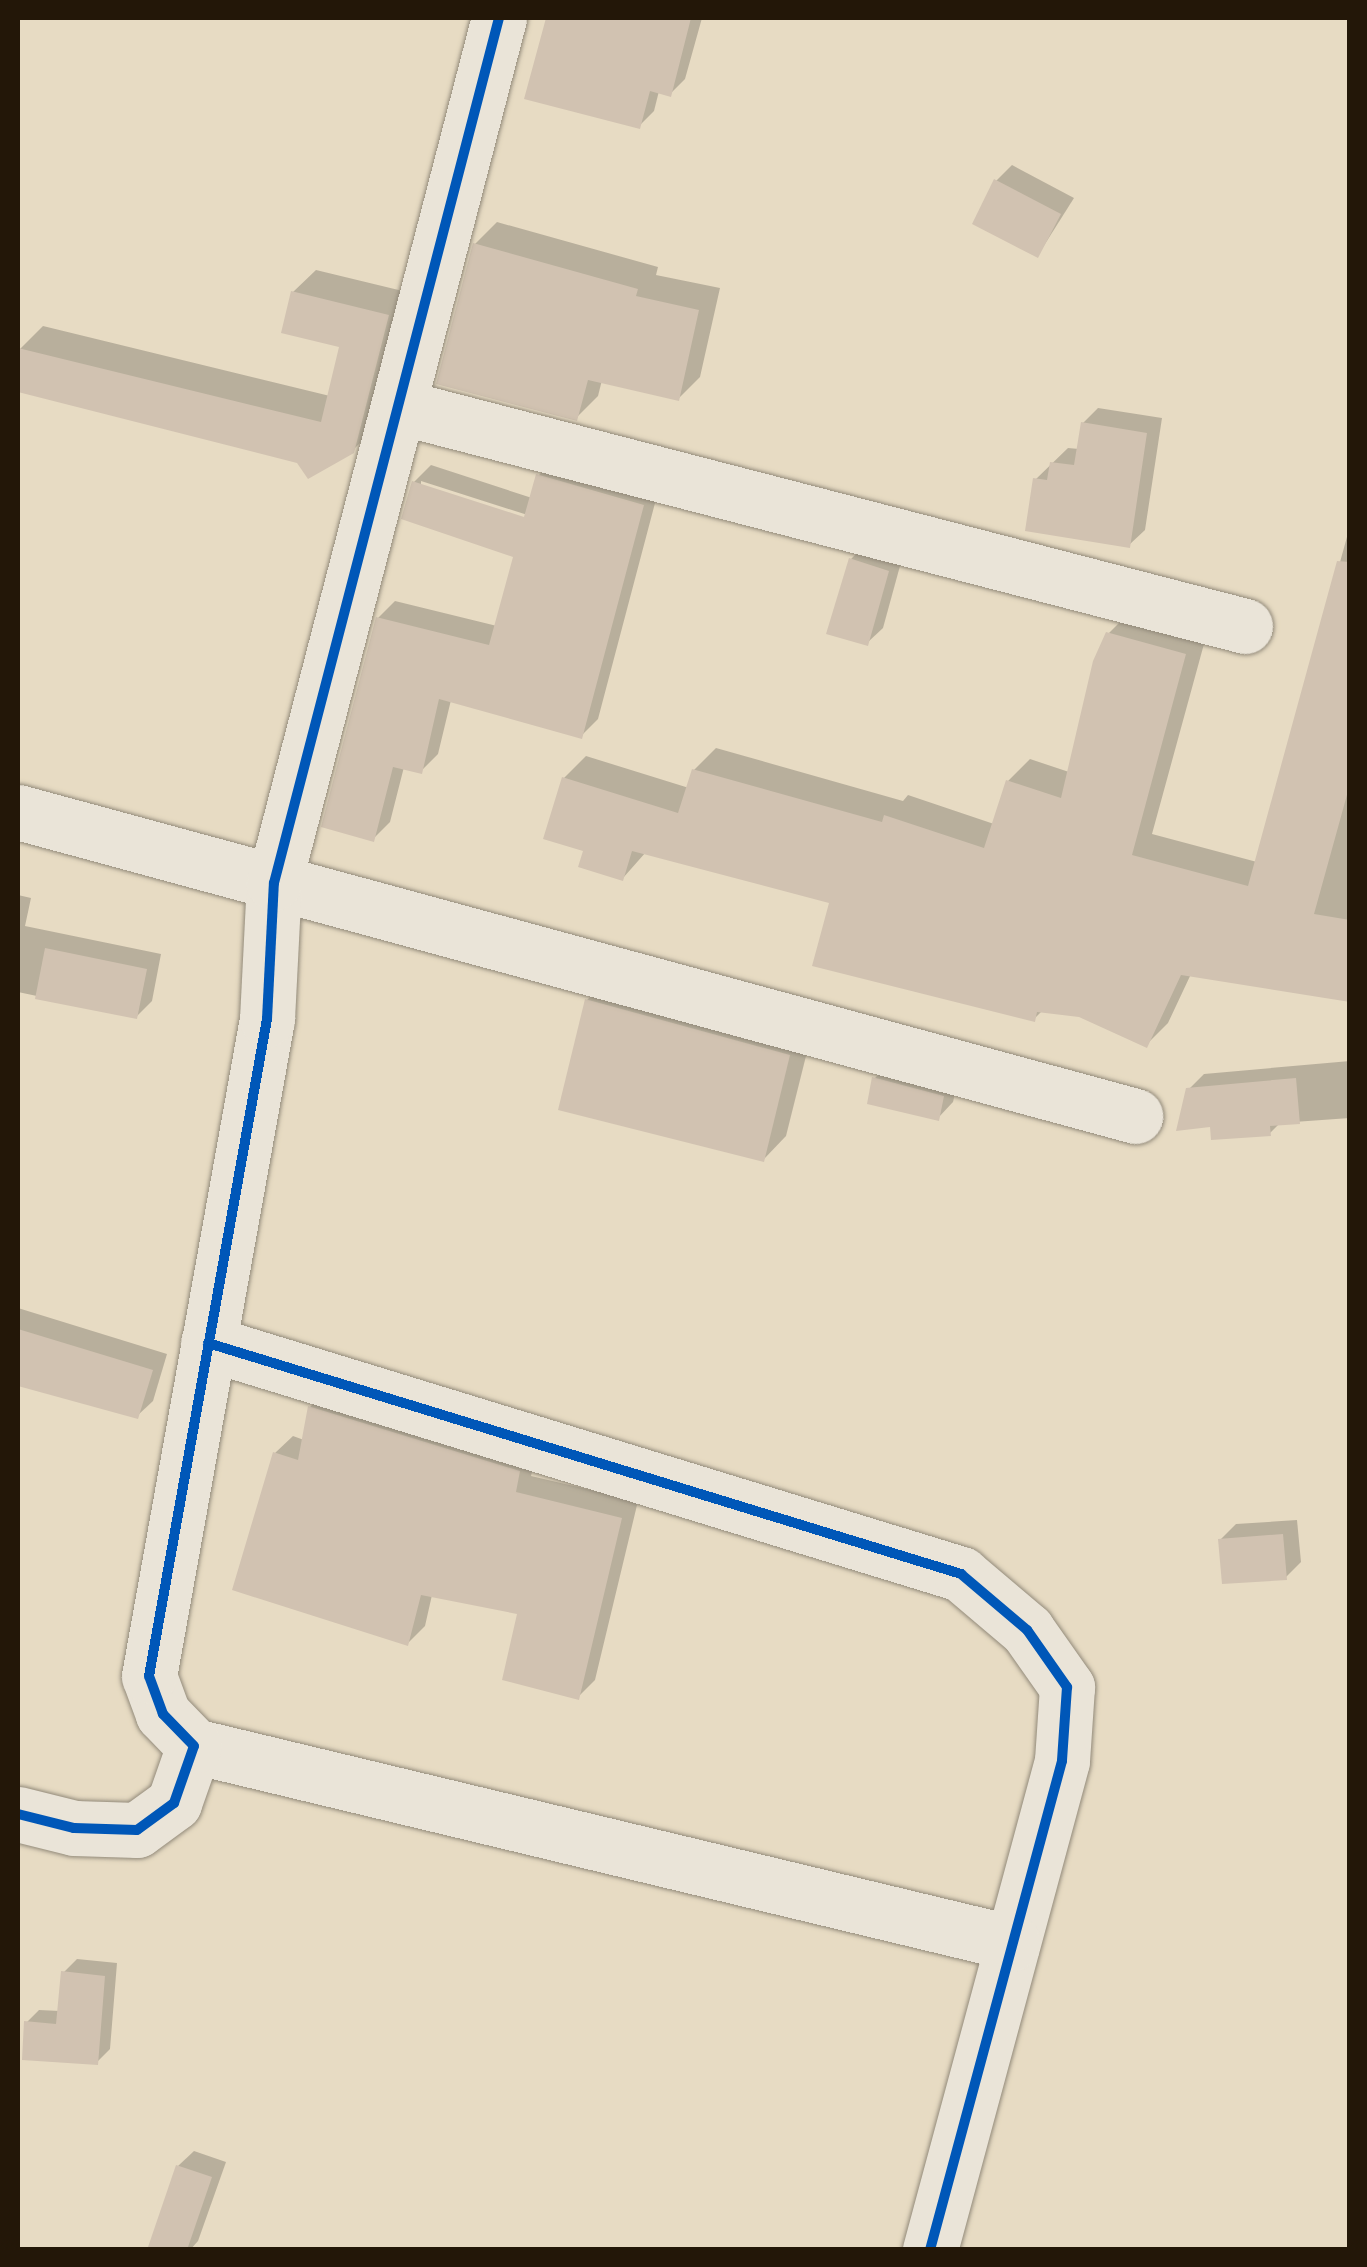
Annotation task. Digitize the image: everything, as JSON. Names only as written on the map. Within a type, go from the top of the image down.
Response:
[{"type":"street","points":[[499,18],[274,882],[267,1019],[149,1676],[162,1714],[194,1746],[1013,1944]]},
{"type":"street","points":[[400,407],[1245,626]]},
{"type":"street","points":[[18,812],[1135,1116]]},
{"type":"street","points":[[208,1343],[961,1574],[1027,1630],[1067,1687],[1062,1761],[930,2250]]},
{"type":"street","points":[[18,1814],[74,1828],[138,1830],[174,1803],[194,1746]]},
{"type":"building","points":[[546,18],[691,18],[671,97],[650,91],[640,129],[524,99]]},
{"type":"building","points":[[994,179],[1061,214],[1038,258],[972,224]]},
{"type":"building","points":[[473,243],[638,289],[636,296],[699,310],[679,401],[588,380],[577,421],[436,384]]},
{"type":"building","points":[[291,291],[389,315],[354,453],[308,479],[297,463],[18,392],[18,348],[321,422],[339,347],[281,333]]},
{"type":"building","points":[[1081,422],[1147,433],[1130,548],[1025,531],[1033,478],[1047,480],[1050,462],[1074,465]]},
{"type":"building","points":[[536,474],[644,505],[582,739],[439,699],[422,774],[393,767],[374,842],[321,827],[376,617],[489,645],[513,557],[401,519],[412,481],[524,517]]},
{"type":"building","points":[[849,558],[889,571],[868,646],[826,634]]},
{"type":"building","points":[[1337,561],[1350,562],[1350,784],[1314,914],[1350,920],[1350,1002],[1181,975],[1147,1048],[1079,1017],[1037,1012],[1035,1022],[812,966],[829,903],[632,851],[623,881],[578,867],[583,851],[543,839],[562,777],[678,813],[692,769],[882,822],[884,815],[984,848],[1006,780],[1061,798],[1093,661],[1106,632],[1186,654],[1132,855],[1248,886]]},
{"type":"building","points":[[45,948],[147,969],[137,1019],[35,999]]},
{"type":"building","points":[[585,999],[790,1055],[764,1162],[558,1110]]},
{"type":"building","points":[[872,1077],[944,1096],[939,1121],[867,1104]]},
{"type":"building","points":[[1296,1078],[1300,1124],[1270,1126],[1271,1136],[1211,1140],[1210,1127],[1176,1131],[1186,1088]]},
{"type":"building","points":[[18,1329],[153,1370],[138,1419],[18,1386]]},
{"type":"building","points":[[308,1406],[520,1471],[516,1492],[622,1518],[579,1700],[502,1680],[517,1614],[421,1595],[408,1646],[232,1590],[273,1452],[298,1460]]},
{"type":"building","points":[[1283,1534],[1287,1580],[1222,1584],[1218,1539]]},
{"type":"building","points":[[61,1971],[105,1976],[98,2065],[22,2060],[24,2021],[56,2024]]},
{"type":"building","points":[[176,2165],[212,2177],[187,2250],[147,2250]]},
{"type":"cycle path","points":[[18,1814],[74,1828],[137,1830],[174,1803],[194,1746],[163,1714],[149,1676],[267,1019],[274,883],[499,18]]},
{"type":"cycle path","points":[[208,1343],[961,1574],[1027,1630],[1067,1687],[1062,1761],[930,2250]]}]
